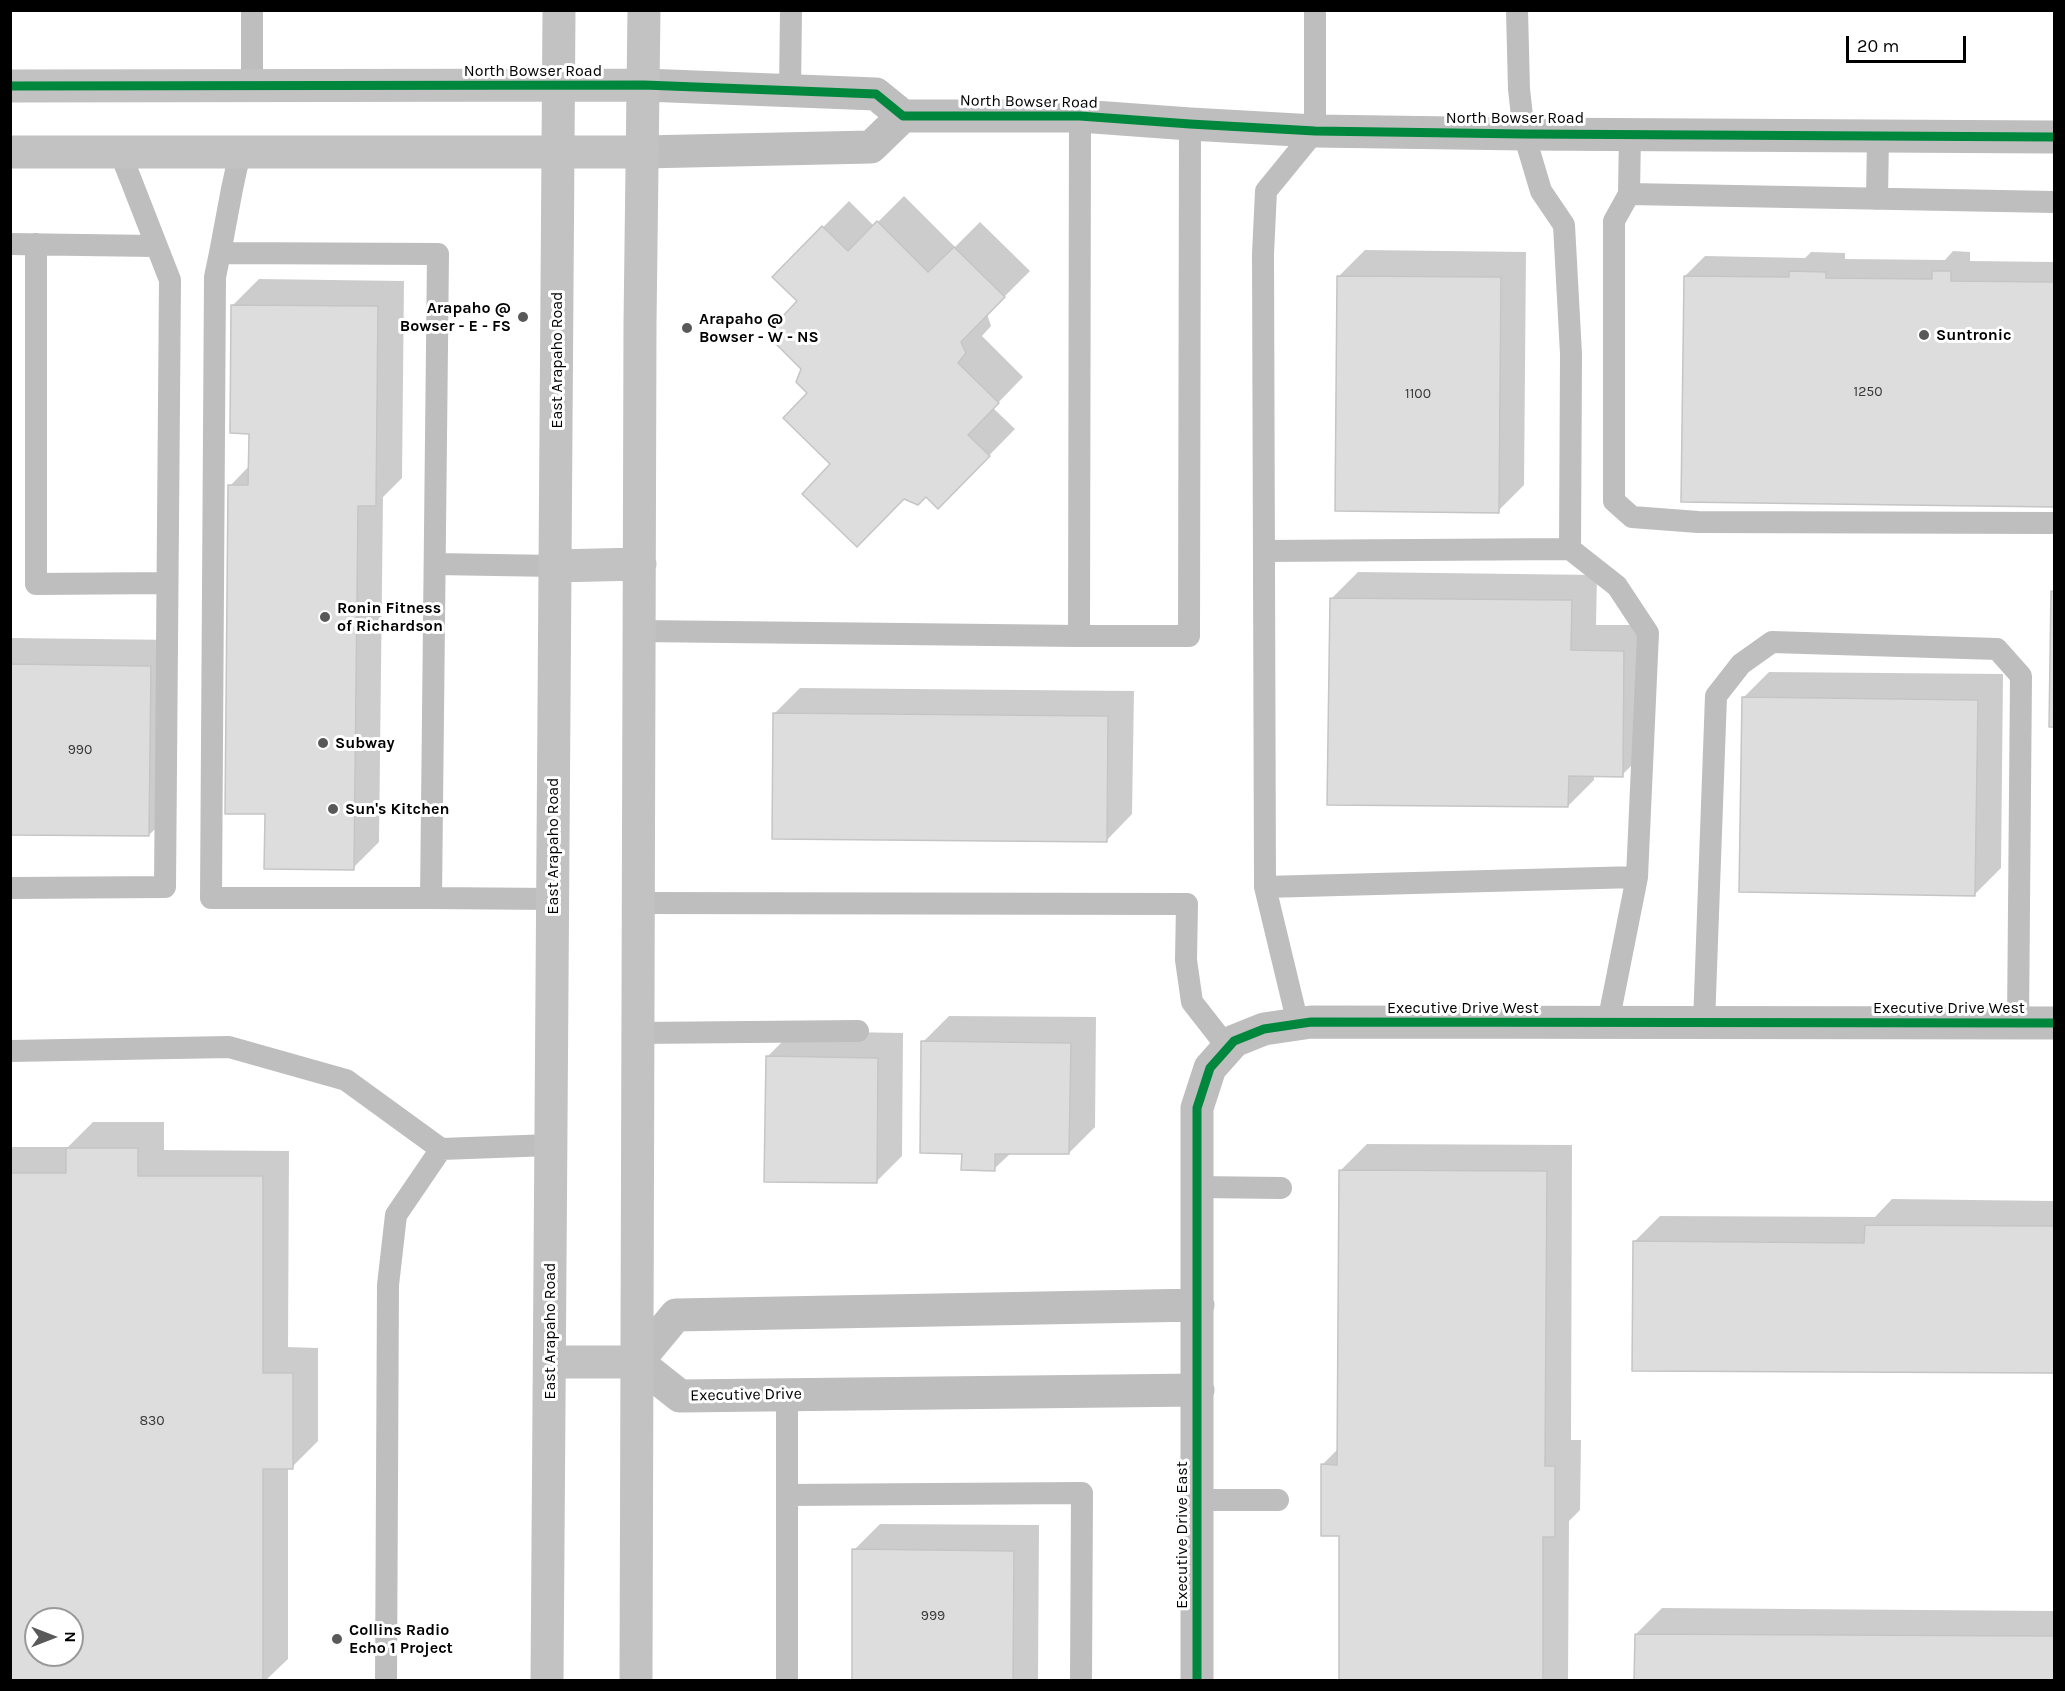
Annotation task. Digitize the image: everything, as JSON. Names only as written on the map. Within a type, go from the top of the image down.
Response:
[{"type":"main road","name":"East Arapaho Road","points":[[547,1680],[559,10]]},
{"type":"main road","points":[[636,1680],[644,10]]},
{"type":"main road","name":"North Bowser Road","points":[[10,86],[644,85]]},
{"type":"main road","points":[[10,152],[643,152]]},
{"type":"main road","points":[[555,566],[640,564]]},
{"type":"main road","points":[[550,1362],[637,1362]]},
{"type":"street","name":"North Bowser Road","points":[[644,85],[876,94],[903,116],[1080,116],[1315,131],[2055,137]]},
{"type":"street","points":[[643,152],[871,147],[903,116]]},
{"type":"street","name":"Executive Drive West","points":[[1198,1390],[1197,1108],[1210,1068],[1234,1041],[1264,1029],[1311,1022],[2055,1023]]},
{"type":"street","points":[[637,1362],[676,1315],[1198,1305]]},
{"type":"street","name":"Executive Drive","points":[[637,1362],[680,1396],[1198,1390]]},
{"type":"street","name":"Executive Drive East","points":[[1197,1680],[1198,1390]]},
{"type":"lane","points":[[252,10],[252,87]]},
{"type":"lane","points":[[790,10],[790,91]]},
{"type":"lane","points":[[1298,1024],[1265,887],[1263,255],[1266,191],[1315,131],[1315,10]]},
{"type":"lane","points":[[1517,10],[1519,89],[1524,134],[1541,191],[1564,225],[1571,354],[1570,549]]},
{"type":"lane","points":[[1079,636],[1080,116]]},
{"type":"lane","points":[[640,631],[1189,636],[1190,124]]},
{"type":"lane","points":[[1630,133],[1629,194],[1614,221],[1614,501],[1632,517],[1698,522],[2055,523]]},
{"type":"lane","points":[[1878,136],[1878,199]]},
{"type":"lane","points":[[10,888],[165,887],[170,280],[120,152]]},
{"type":"lane","points":[[240,152],[215,277],[211,898],[553,899]]},
{"type":"lane","points":[[1629,194],[2055,202]]},
{"type":"lane","points":[[10,244],[155,246]]},
{"type":"lane","points":[[36,244],[36,584],[167,583]]},
{"type":"lane","points":[[220,253],[438,254],[431,898]]},
{"type":"lane","points":[[1264,551],[1570,549],[1617,586],[1648,633],[1636,877],[1608,1023]]},
{"type":"lane","points":[[435,564],[555,566]]},
{"type":"lane","points":[[1704,1023],[1716,696],[1741,664],[1772,642],[1997,649],[2021,676],[2018,1023]]},
{"type":"lane","points":[[1265,887],[1636,877]]},
{"type":"lane","points":[[639,903],[1186,904],[1186,960],[1192,1002],[1228,1048]]},
{"type":"lane","points":[[639,1033],[858,1031]]},
{"type":"lane","points":[[10,1051],[229,1047],[346,1080],[441,1149],[551,1145]]},
{"type":"lane","points":[[386,1680],[388,1285],[396,1215],[441,1149]]},
{"type":"lane","points":[[1197,1187],[1281,1188]]},
{"type":"lane","points":[[787,1395],[787,1680]]},
{"type":"lane","points":[[787,1495],[1082,1493],[1081,1680]]},
{"type":"lane","points":[[1198,1500],[1278,1500]]},
{"type":"building","points":[[877,221],[928,272],[954,247],[1005,297],[961,342],[966,353],[958,363],[999,403],[968,435],[990,456],[938,509],[926,497],[918,505],[904,499],[857,547],[802,494],[830,464],[783,418],[807,393],[796,382],[801,369],[766,334],[797,301],[772,277],[822,226],[848,251]]},
{"type":"building","points":[[1789,271],[1826,272],[1826,278],[1932,279],[1932,271],[1951,271],[1951,281],[2054,282],[2054,507],[1681,502],[1684,276],[1789,277]]},
{"type":"building","points":[[1337,276],[1501,277],[1499,513],[1335,511]]},
{"type":"building","points":[[231,305],[378,306],[376,506],[358,506],[354,870],[264,869],[265,814],[225,814],[228,485],[248,485],[249,434],[230,433]]},
{"type":"building","points":[[2051,591],[2054,592],[2054,727],[2049,727]]},
{"type":"building","points":[[1330,598],[1572,600],[1571,650],[1624,651],[1623,777],[1569,776],[1568,807],[1327,805]]},
{"type":"building","points":[[10,664],[151,666],[149,836],[10,835]]},
{"type":"building","points":[[1742,697],[1978,700],[1975,896],[1739,892]]},
{"type":"building","points":[[773,713],[1108,716],[1107,842],[772,839]]},
{"type":"building","points":[[921,1041],[1071,1043],[1069,1154],[995,1154],[995,1171],[961,1170],[962,1154],[920,1153]]},
{"type":"building","points":[[766,1056],[878,1058],[877,1183],[764,1182]]},
{"type":"building","points":[[66,1148],[138,1148],[138,1176],[263,1176],[263,1373],[293,1373],[293,1469],[263,1469],[263,1680],[10,1680],[10,1173],[66,1173]]},
{"type":"building","points":[[1339,1170],[1547,1171],[1545,1466],[1555,1466],[1555,1537],[1543,1537],[1543,1680],[1339,1680],[1339,1536],[1321,1536],[1321,1464],[1337,1465]]},
{"type":"building","points":[[1865,1225],[2054,1226],[2054,1373],[1632,1371],[1633,1241],[1864,1243]]},
{"type":"building","points":[[852,1549],[1014,1551],[1013,1680],[852,1680]]},
{"type":"building","points":[[1635,1634],[2054,1636],[2054,1680],[1634,1680]]},
{"type":"cycle path","points":[[10,86],[644,85],[876,94],[903,116],[1080,116],[1315,131],[2054,137]]},
{"type":"cycle path","points":[[1197,1680],[1197,1108],[1210,1068],[1234,1041],[1264,1029],[1311,1022],[2054,1023]]},
{"type":"place","name":"Arapaho @ Bowser - E - FS","points":[[523,317]]},
{"type":"place","name":"Arapaho @ Bowser - W - NS","points":[[687,328]]},
{"type":"place","name":"Suntronic","points":[[1924,335]]},
{"type":"place","name":"Ronin Fitness of Richardson","points":[[325,617]]},
{"type":"place","name":"Subway","points":[[323,743]]},
{"type":"place","name":"Sun's Kitchen","points":[[333,809]]},
{"type":"place","name":"Collins Radio Echo 1 Project","points":[[337,1639]]}]
